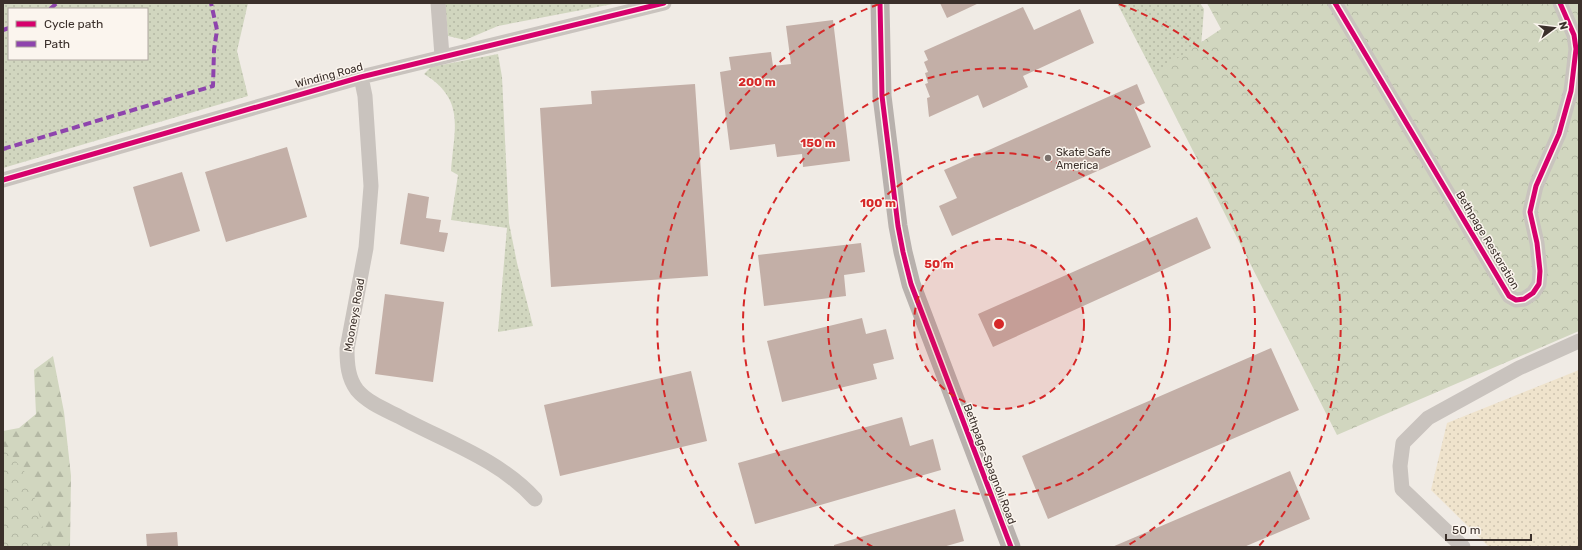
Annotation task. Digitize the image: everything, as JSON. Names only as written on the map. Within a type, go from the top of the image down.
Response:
[{"type":"main road","name":"Bethpage-Spagnoli Road","points":[[880,3],[882,96],[902,252],[911,284],[1011,547]]},
{"type":"street","points":[[438,3],[442,56]]},
{"type":"street","name":"Winding Road","points":[[3,180],[361,77],[664,3]]},
{"type":"street","name":"Bethpage Restoration","points":[[1335,3],[1509,296],[1516,300],[1524,299],[1533,293],[1539,284],[1540,271],[1537,243],[1530,212],[1536,186],[1559,134],[1571,91],[1577,35],[1560,3]]},
{"type":"street","name":"Mooneys Road","points":[[361,77],[365,96],[371,186],[366,248],[347,349],[347,364],[350,377],[357,390],[369,400],[428,433],[494,465],[510,476],[535,499]]},
{"type":"street","points":[[1463,547],[1402,489],[1400,466],[1403,443],[1428,418],[1519,368],[1579,341]]},
{"type":"green space","points":[[3,3],[248,3],[237,51],[248,96],[3,168]]},
{"type":"green space","points":[[445,3],[618,3],[498,26],[465,40],[448,36]]},
{"type":"green space","points":[[1117,3],[1200,3],[1204,9],[1200,59],[1186,95],[1154,74]]},
{"type":"green space","points":[[1207,3],[1579,3],[1579,331],[1337,435],[1154,74],[1221,29]]},
{"type":"green space","points":[[498,54],[502,77],[509,223],[517,263],[533,326],[498,332],[507,228],[451,220],[458,175],[451,171],[455,128],[452,105],[446,94],[437,84],[424,74],[431,67]]},
{"type":"green space","points":[[53,356],[64,412],[71,476],[70,547],[3,547],[3,431],[19,428],[36,414],[34,370]]},
{"type":"green space","points":[[3,446],[29,477],[48,547],[3,547]]},
{"type":"sand","points":[[1579,370],[1579,547],[1489,547],[1431,490],[1447,423]]},
{"type":"building","points":[[940,3],[979,3],[947,18]]},
{"type":"building","points":[[1023,7],[1034,30],[1080,9],[1094,43],[1023,76],[1028,87],[983,108],[978,95],[929,117],[927,98],[930,97],[925,84],[928,83],[925,73],[928,72],[924,62],[928,60],[924,51]]},
{"type":"building","points":[[833,20],[850,161],[803,167],[802,154],[777,157],[775,144],[730,150],[720,72],[731,70],[729,57],[771,52],[773,66],[791,64],[786,26]]},
{"type":"building","points":[[695,84],[708,276],[551,287],[540,108],[592,104],[591,91]]},
{"type":"building","name":"Skate Safe America","points":[[1137,84],[1145,103],[1134,108],[1151,147],[952,236],[939,206],[957,198],[944,170]]},
{"type":"building","points":[[287,147],[307,217],[226,242],[205,172]]},
{"type":"building","points":[[182,172],[200,231],[150,247],[133,187]]},
{"type":"building","points":[[408,193],[429,197],[426,218],[441,220],[439,232],[448,233],[444,252],[400,244]]},
{"type":"building","points":[[1197,217],[1211,248],[993,347],[978,314]]},
{"type":"building","points":[[861,243],[865,272],[844,275],[846,296],[764,306],[758,255]]},
{"type":"building","points":[[385,294],[444,302],[433,382],[375,374]]},
{"type":"building","points":[[862,318],[866,334],[886,329],[894,359],[873,364],[877,379],[782,402],[767,341]]},
{"type":"building","points":[[1271,348],[1299,410],[1048,519],[1022,456]]},
{"type":"building","points":[[691,371],[707,441],[560,476],[544,405]]},
{"type":"building","points":[[902,417],[910,446],[933,439],[941,470],[755,524],[738,463]]},
{"type":"building","points":[[1290,471],[1310,519],[1244,547],[1112,547]]},
{"type":"building","points":[[955,509],[964,541],[943,547],[834,547],[834,545]]},
{"type":"building","points":[[177,532],[178,547],[147,547],[146,534]]},
{"type":"marked path","points":[[51,8],[57,3]]},
{"type":"marked path","points":[[3,149],[213,86],[214,50],[217,30],[211,3]]},
{"type":"marked path","points":[[3,30],[8,28]]},
{"type":"cycle path","points":[[3,180],[361,77],[664,3]]},
{"type":"cycle path","points":[[880,3],[882,96],[898,226],[903,252],[911,284],[1011,547]]},
{"type":"cycle path","points":[[1335,3],[1509,296],[1516,300],[1524,299],[1533,293],[1539,284],[1540,271],[1537,243],[1530,212],[1536,186],[1559,134],[1571,91],[1576,49],[1574,35],[1560,3]]},
{"type":"place","name":"Skate Safe America","points":[[1048,158]]}]
